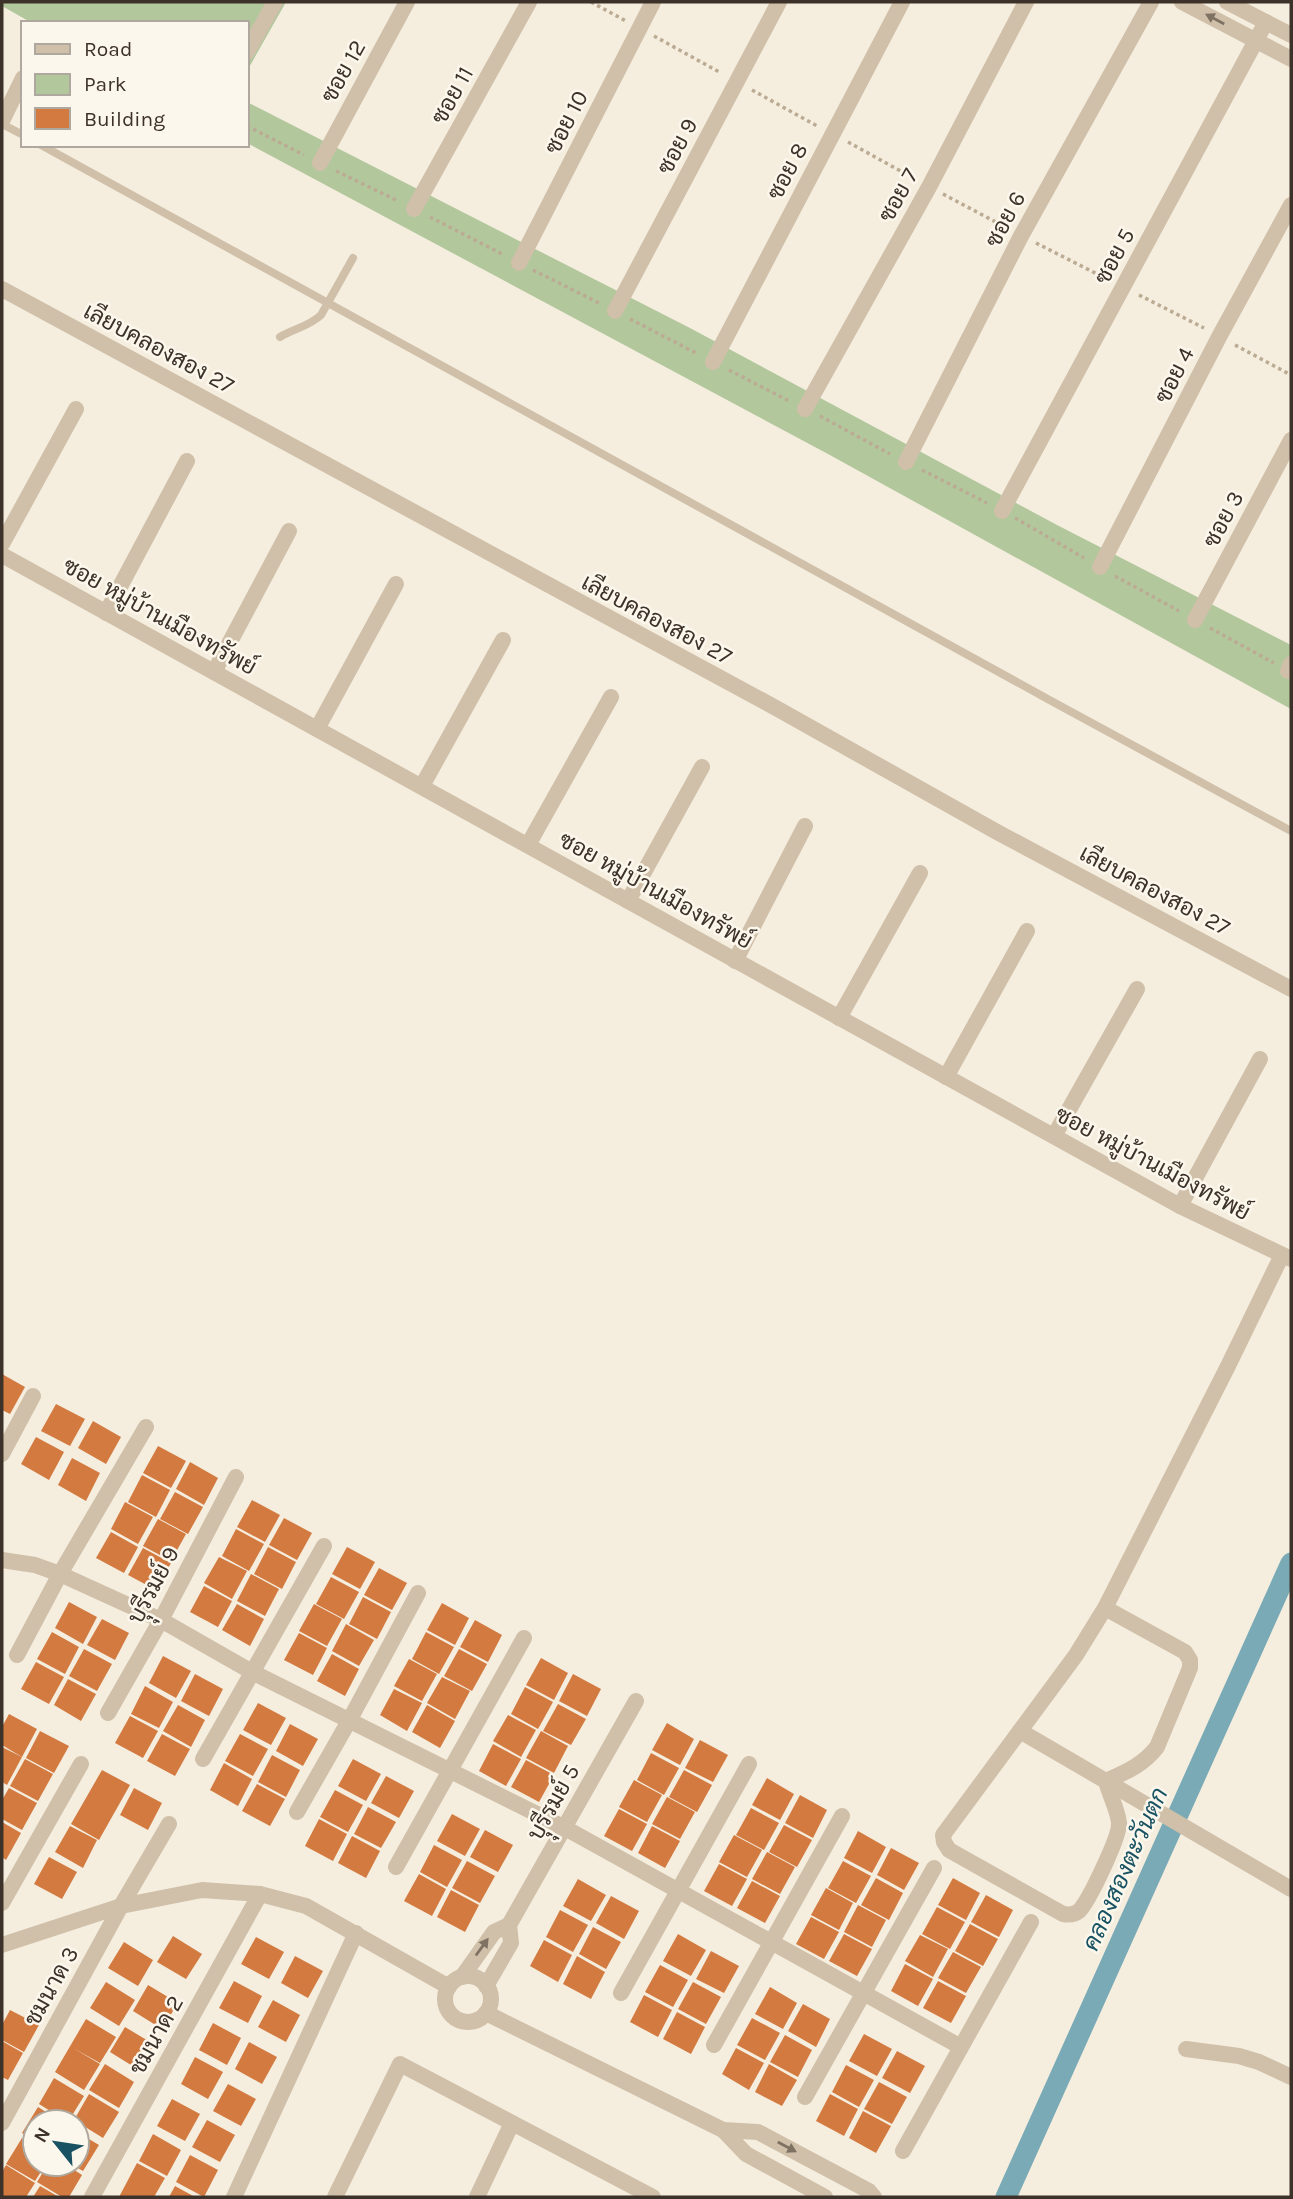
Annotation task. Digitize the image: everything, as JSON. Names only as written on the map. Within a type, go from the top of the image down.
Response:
[{"type":"street","points":[[248,50],[275,2]]},
{"type":"street","name":"ซอย 12","points":[[320,163],[407,2]]},
{"type":"street","name":"ซอย 11","points":[[414,209],[529,2]]},
{"type":"street","name":"ซอย 10","points":[[519,263],[653,2]]},
{"type":"street","name":"ซอย 9","points":[[615,312],[779,2]]},
{"type":"street","name":"ซอย 8","points":[[713,362],[902,2]]},
{"type":"street","name":"ซอย 7","points":[[805,409],[929,187],[1026,2]]},
{"type":"street","name":"ซอย 6","points":[[906,462],[1021,236],[1151,2]]},
{"type":"street","points":[[1182,2],[1291,59]]},
{"type":"street","points":[[1227,2],[1291,35]]},
{"type":"street","name":"ซอย 5","points":[[1002,511],[1266,22]]},
{"type":"street","points":[[2,122],[21,82]]},
{"type":"street","name":"ซอย 4","points":[[1100,567],[1291,205]]},
{"type":"street","name":"เลียบคลองสอง 27","points":[[2,289],[1291,989]]},
{"type":"street","points":[[2,544],[76,409]]},
{"type":"street","name":"ซอย 3","points":[[1195,620],[1291,440]]},
{"type":"street","points":[[106,612],[187,461]]},
{"type":"street","points":[[214,672],[289,531]]},
{"type":"street","name":"ซอย หมู่บ้านเมืองทรัพย์","points":[[2,555],[1180,1206],[1287,1257]]},
{"type":"street","points":[[317,729],[396,584]]},
{"type":"street","points":[[422,786],[503,640]]},
{"type":"street","points":[[528,845],[611,697]]},
{"type":"street","points":[[628,901],[702,767]]},
{"type":"street","points":[[735,961],[805,826]]},
{"type":"street","points":[[839,1018],[920,873]]},
{"type":"street","points":[[946,1077],[1027,931]]},
{"type":"street","points":[[1054,1136],[1138,989]]},
{"type":"street","points":[[1180,1206],[1260,1059]]},
{"type":"street","points":[[1112,1785],[1119,1831],[1096,1883],[1080,1910],[1072,1915],[1063,1914],[949,1850],[944,1842],[943,1835],[948,1827],[1076,1654],[1105,1608],[1228,1366],[1287,1257]]},
{"type":"street","points":[[2,1454],[33,1396]]},
{"type":"street","points":[[17,1656],[60,1574],[146,1426]]},
{"type":"street","name":"บุุรีรมย์ 9","points":[[108,1713],[161,1620],[236,1477]]},
{"type":"street","points":[[203,1759],[324,1546]]},
{"type":"street","points":[[2,1560],[35,1565],[60,1574],[161,1620],[254,1673],[565,1828],[961,2047]]},
{"type":"street","points":[[297,1812],[418,1593]]},
{"type":"street","points":[[1105,1608],[1185,1652],[1190,1660],[1190,1668],[1157,1747],[1150,1756],[1112,1785]]},
{"type":"street","points":[[396,1867],[524,1638]]},
{"type":"street","name":"บุุรีรมย์ 5","points":[[455,1982],[494,1932],[509,1925],[636,1701]]},
{"type":"street","points":[[1020,1731],[1291,1889]]},
{"type":"street","points":[[2,1903],[81,1764]]},
{"type":"street","points":[[621,1993],[749,1764]]},
{"type":"street","points":[[714,2045],[842,1816]]},
{"type":"street","name":"ชมนาด 3","points":[[2,2123],[169,1824]]},
{"type":"street","points":[[805,2096],[934,1868]]},
{"type":"street","points":[[2,1945],[121,1906],[202,1890],[260,1894],[306,1906],[455,1982],[478,1979],[486,1986],[490,1995],[486,2013],[473,2021],[458,2020],[447,2009],[445,2002],[455,1982]]},
{"type":"street","name":"ชมนาด 2","points":[[92,2197],[260,1894]]},
{"type":"street","points":[[902,2151],[1031,1922]]},
{"type":"street","name":"บุุรีรมย์ 5","points":[[486,1986],[511,1943],[509,1925]]},
{"type":"street","points":[[234,2197],[356,1933]]},
{"type":"street","points":[[486,2013],[723,2130],[746,2154],[825,2197]]},
{"type":"street","points":[[1186,2049],[1239,2056],[1291,2077]]},
{"type":"street","points":[[335,2197],[400,2064],[653,2197]]},
{"type":"street","points":[[477,2197],[512,2123]]},
{"type":"street","points":[[723,2130],[758,2132],[869,2191],[874,2197]]},
{"type":"street","points":[[617,2197],[624,2182]]},
{"type":"lane","points":[[2,122],[21,134]]},
{"type":"lane","points":[[45,147],[1291,831]]},
{"type":"lane","points":[[280,337],[292,329],[314,322],[353,258]]},
{"type":"path","points":[[248,126],[1002,511],[1195,620],[1289,667]]},
{"type":"green space","points":[[2,2],[286,2],[248,69],[248,21],[28,21],[2,6]]},
{"type":"green space","points":[[248,103],[690,328],[1057,525],[1291,645],[1291,709],[828,454],[248,144]]},
{"type":"building","points":[[2,1374],[25,1387],[10,1414],[2,1410]]},
{"type":"building","points":[[56,1404],[85,1419],[70,1446],[41,1431]]},
{"type":"building","points":[[93,1421],[121,1437],[106,1464],[78,1448]]},
{"type":"building","points":[[36,1437],[64,1452],[49,1480],[21,1464]]},
{"type":"building","points":[[158,1446],[186,1461],[171,1488],[143,1473]]},
{"type":"building","points":[[72,1458],[100,1473],[86,1501],[58,1485]]},
{"type":"building","points":[[190,1462],[218,1478],[204,1505],[176,1489]]},
{"type":"building","points":[[142,1475],[170,1490],[156,1517],[128,1502]]},
{"type":"building","points":[[175,1492],[203,1507],[188,1534],[160,1519]]},
{"type":"building","points":[[252,1500],[280,1515],[265,1542],[237,1527]]},
{"type":"building","points":[[125,1502],[153,1517],[138,1544],[111,1529]]},
{"type":"building","points":[[284,1518],[312,1533],[297,1560],[269,1545]]},
{"type":"building","points":[[158,1519],[186,1534],[171,1561],[143,1546]]},
{"type":"building","points":[[236,1529],[264,1544],[249,1571],[222,1556]]},
{"type":"building","points":[[111,1532],[138,1547],[124,1573],[96,1558]]},
{"type":"building","points":[[268,1547],[296,1562],[282,1589],[254,1574]]},
{"type":"building","points":[[347,1547],[375,1562],[360,1589],[332,1574]]},
{"type":"building","points":[[143,1548],[171,1563],[156,1590],[128,1575]]},
{"type":"building","points":[[219,1557],[247,1571],[232,1599],[204,1583]]},
{"type":"building","points":[[379,1568],[407,1583],[392,1610],[364,1595]]},
{"type":"building","points":[[251,1574],[279,1589],[265,1616],[237,1601]]},
{"type":"building","points":[[331,1577],[359,1592],[344,1619],[316,1604]]},
{"type":"building","points":[[204,1586],[232,1601],[218,1627],[190,1612]]},
{"type":"building","points":[[363,1597],[391,1612],[377,1639],[349,1624]]},
{"type":"building","points":[[69,1602],[97,1617],[83,1644],[55,1628]]},
{"type":"building","points":[[442,1603],[469,1618],[455,1645],[427,1630]]},
{"type":"building","points":[[237,1604],[264,1619],[250,1646],[222,1630]]},
{"type":"building","points":[[314,1604],[342,1619],[327,1646],[299,1631]]},
{"type":"building","points":[[102,1619],[129,1633],[115,1660],[87,1645]]},
{"type":"building","points":[[475,1620],[502,1635],[488,1662],[460,1647]]},
{"type":"building","points":[[346,1624],[374,1640],[359,1666],[332,1651]]},
{"type":"building","points":[[52,1632],[79,1647],[65,1674],[37,1659]]},
{"type":"building","points":[[426,1632],[454,1647],[439,1674],[412,1659]]},
{"type":"building","points":[[299,1633],[327,1648],[313,1675],[284,1660]]},
{"type":"building","points":[[84,1649],[112,1664],[97,1691],[69,1676]]},
{"type":"building","points":[[459,1649],[487,1664],[472,1691],[444,1676]]},
{"type":"building","points":[[332,1654],[359,1669],[345,1696],[317,1681]]},
{"type":"building","points":[[163,1656],[191,1671],[176,1698],[149,1683]]},
{"type":"building","points":[[541,1658],[568,1673],[554,1700],[526,1685]]},
{"type":"building","points":[[409,1659],[437,1674],[422,1701],[394,1686]]},
{"type":"building","points":[[36,1662],[64,1677],[49,1704],[21,1689]]},
{"type":"building","points":[[195,1674],[223,1689],[209,1716],[181,1701]]},
{"type":"building","points":[[573,1674],[601,1689],[587,1716],[559,1701]]},
{"type":"building","points":[[442,1677],[470,1691],[455,1719],[427,1703]]},
{"type":"building","points":[[68,1679],[96,1694],[81,1721],[54,1705]]},
{"type":"building","points":[[145,1686],[173,1702],[159,1728],[131,1714]]},
{"type":"building","points":[[525,1687],[553,1702],[538,1729],[511,1714]]},
{"type":"building","points":[[394,1689],[422,1703],[407,1731],[380,1715]]},
{"type":"building","points":[[258,1703],[286,1718],[271,1745],[243,1730]]},
{"type":"building","points":[[558,1704],[586,1719],[571,1745],[543,1731]]},
{"type":"building","points":[[178,1705],[205,1720],[191,1747],[163,1731]]},
{"type":"building","points":[[427,1705],[455,1721],[440,1748],[412,1732]]},
{"type":"building","points":[[9,1714],[37,1729],[22,1757],[2,1745],[2,1727]]},
{"type":"building","points":[[508,1715],[536,1730],[521,1757],[493,1741]]},
{"type":"building","points":[[130,1716],[158,1731],[143,1758],[115,1743]]},
{"type":"building","points":[[667,1723],[694,1739],[680,1765],[652,1750]]},
{"type":"building","points":[[290,1724],[318,1739],[303,1766],[276,1751]]},
{"type":"building","points":[[40,1731],[69,1746],[54,1773],[26,1758]]},
{"type":"building","points":[[541,1731],[568,1746],[554,1773],[526,1758]]},
{"type":"building","points":[[162,1734],[190,1749],[175,1776],[147,1761]]},
{"type":"building","points":[[240,1734],[268,1749],[253,1776],[225,1761]]},
{"type":"building","points":[[700,1740],[728,1755],[713,1782],[685,1768]]},
{"type":"building","points":[[493,1744],[521,1759],[506,1786],[479,1771]]},
{"type":"building","points":[[2,1747],[22,1757],[7,1785],[2,1782]]},
{"type":"building","points":[[651,1753],[679,1768],[664,1795],[637,1780]]},
{"type":"building","points":[[272,1755],[300,1770],[286,1797],[258,1782]]},
{"type":"building","points":[[25,1759],[53,1774],[38,1801],[10,1786]]},
{"type":"building","points":[[353,1759],[381,1774],[366,1801],[338,1786]]},
{"type":"building","points":[[526,1760],[554,1775],[539,1802],[511,1787]]},
{"type":"building","points":[[224,1763],[252,1779],[238,1806],[210,1790]]},
{"type":"building","points":[[102,1770],[130,1785],[99,1840],[71,1824]]},
{"type":"building","points":[[684,1770],[712,1785],[697,1812],[669,1797]]},
{"type":"building","points":[[386,1776],[414,1791],[399,1818],[371,1803]]},
{"type":"building","points":[[767,1778],[794,1794],[780,1820],[752,1805]]},
{"type":"building","points":[[634,1780],[662,1795],[647,1822],[619,1807]]},
{"type":"building","points":[[257,1784],[285,1799],[270,1826],[242,1811]]},
{"type":"building","points":[[9,1788],[37,1803],[22,1830],[2,1819],[2,1800]]},
{"type":"building","points":[[134,1788],[162,1803],[148,1830],[120,1815]]},
{"type":"building","points":[[335,1790],[363,1805],[348,1832],[320,1817]]},
{"type":"building","points":[[800,1795],[827,1810],[813,1838],[785,1823]]},
{"type":"building","points":[[667,1797],[695,1812],[680,1839],[652,1824]]},
{"type":"building","points":[[368,1807],[396,1822],[381,1848],[354,1834]]},
{"type":"building","points":[[751,1808],[779,1823],[764,1850],[736,1835]]},
{"type":"building","points":[[619,1809],[647,1824],[632,1851],[604,1836]]},
{"type":"building","points":[[452,1814],[480,1829],[465,1856],[437,1841]]},
{"type":"building","points":[[319,1819],[347,1834],[333,1861],[305,1846]]},
{"type":"building","points":[[2,1822],[21,1833],[6,1860],[2,1857]]},
{"type":"building","points":[[784,1825],[812,1840],[797,1867],[769,1852]]},
{"type":"building","points":[[70,1826],[97,1840],[83,1868],[55,1852]]},
{"type":"building","points":[[652,1826],[680,1841],[665,1868],[638,1853]]},
{"type":"building","points":[[485,1830],[513,1845],[498,1872],[470,1857]]},
{"type":"building","points":[[858,1831],[886,1847],[872,1873],[844,1858]]},
{"type":"building","points":[[734,1835],[762,1850],[747,1877],[719,1862]]},
{"type":"building","points":[[352,1836],[380,1851],[366,1878],[338,1863]]},
{"type":"building","points":[[434,1845],[462,1860],[447,1887],[420,1872]]},
{"type":"building","points":[[891,1848],[919,1863],[904,1890],[877,1875]]},
{"type":"building","points":[[767,1852],[795,1867],[780,1894],[752,1879]]},
{"type":"building","points":[[49,1857],[77,1872],[62,1899],[34,1884]]},
{"type":"building","points":[[467,1861],[495,1876],[480,1903],[452,1888]]},
{"type":"building","points":[[843,1861],[871,1876],[856,1903],[828,1888]]},
{"type":"building","points":[[719,1864],[747,1879],[732,1906],[704,1891]]},
{"type":"building","points":[[419,1874],[446,1889],[432,1916],[404,1901]]},
{"type":"building","points":[[876,1878],[903,1893],[889,1920],[861,1905]]},
{"type":"building","points":[[953,1878],[980,1893],[966,1920],[938,1905]]},
{"type":"building","points":[[578,1879],[606,1895],[591,1921],[563,1906]]},
{"type":"building","points":[[752,1881],[780,1896],[765,1923],[737,1908]]},
{"type":"building","points":[[826,1888],[853,1903],[839,1930],[811,1915]]},
{"type":"building","points":[[451,1890],[479,1905],[465,1932],[437,1917]]},
{"type":"building","points":[[986,1895],[1013,1910],[999,1937],[971,1922]]},
{"type":"building","points":[[611,1896],[639,1911],[624,1939],[596,1923]]},
{"type":"building","points":[[858,1905],[886,1920],[872,1947],[844,1932]]},
{"type":"building","points":[[937,1907],[965,1922],[950,1949],[922,1934]]},
{"type":"building","points":[[560,1910],[588,1925],[573,1952],[546,1937]]},
{"type":"building","points":[[811,1917],[839,1932],[824,1959],[796,1944]]},
{"type":"building","points":[[970,1924],[998,1939],[983,1966],[955,1951]]},
{"type":"building","points":[[593,1927],[621,1942],[606,1969],[579,1954]]},
{"type":"building","points":[[678,1934],[706,1950],[691,1976],[663,1961]]},
{"type":"building","points":[[844,1934],[872,1949],[857,1976],[829,1961]]},
{"type":"building","points":[[920,1935],[948,1949],[933,1977],[905,1961]]},
{"type":"building","points":[[173,1936],[202,1954],[186,1979],[157,1962]]},
{"type":"building","points":[[256,1937],[284,1952],[269,1979],[241,1964]]},
{"type":"building","points":[[544,1940],[572,1955],[558,1982],[530,1966]]},
{"type":"building","points":[[124,1942],[153,1960],[138,1986],[108,1968]]},
{"type":"building","points":[[711,1951],[739,1966],[724,1993],[696,1979]]},
{"type":"building","points":[[953,1952],[981,1967],[966,1993],[938,1978]]},
{"type":"building","points":[[295,1956],[323,1971],[308,1998],[281,1983]]},
{"type":"building","points":[[577,1956],[605,1972],[591,1999],[563,1984]]},
{"type":"building","points":[[905,1964],[933,1979],[918,2006],[891,1991]]},
{"type":"building","points":[[660,1965],[688,1980],[673,2007],[645,1992]]},
{"type":"building","points":[[234,1981],[262,1996],[248,2023],[219,2008]]},
{"type":"building","points":[[938,1981],[966,1996],[951,2023],[923,2008]]},
{"type":"building","points":[[106,1982],[135,2000],[119,2026],[90,2008]]},
{"type":"building","points":[[693,1982],[721,1997],[706,2024],[678,2009]]},
{"type":"building","points":[[148,1985],[178,2003],[162,2029],[133,2011]]},
{"type":"building","points":[[770,1987],[797,2003],[783,2029],[755,2014]]},
{"type":"building","points":[[644,1995],[672,2010],[658,2037],[630,2022]]},
{"type":"building","points":[[273,2000],[300,2015],[286,2042],[258,2027]]},
{"type":"building","points":[[803,2004],[830,2019],[816,2047],[788,2031]]},
{"type":"building","points":[[10,2010],[39,2025],[24,2052],[2,2040],[2,2025]]},
{"type":"building","points":[[677,2012],[705,2027],[691,2054],[663,2039]]},
{"type":"building","points":[[752,2018],[780,2033],[765,2060],[737,2045]]},
{"type":"building","points":[[86,2019],[116,2037],[100,2063],[73,2048],[100,2064],[84,2090],[55,2072]]},
{"type":"building","points":[[213,2023],[241,2038],[227,2065],[199,2050]]},
{"type":"building","points":[[125,2027],[155,2045],[139,2070],[110,2052]]},
{"type":"building","points":[[864,2034],[892,2049],[877,2076],[849,2061]]},
{"type":"building","points":[[785,2035],[812,2050],[798,2077],[770,2062]]},
{"type":"building","points":[[2,2041],[23,2053],[8,2080],[2,2077]]},
{"type":"building","points":[[249,2042],[277,2057],[262,2084],[235,2069]]},
{"type":"building","points":[[736,2048],[764,2063],[749,2090],[722,2074]]},
{"type":"building","points":[[897,2051],[925,2066],[910,2093],[882,2078]]},
{"type":"building","points":[[195,2057],[223,2072],[208,2099],[181,2084]]},
{"type":"building","points":[[105,2064],[134,2082],[119,2108],[89,2090]]},
{"type":"building","points":[[769,2064],[797,2080],[782,2106],[755,2092]]},
{"type":"building","points":[[846,2065],[874,2080],[859,2107],[832,2092]]},
{"type":"building","points":[[54,2078],[84,2096],[77,2108],[45,2108],[39,2104]]},
{"type":"building","points":[[879,2082],[907,2097],[892,2124],[864,2109]]},
{"type":"building","points":[[228,2084],[256,2099],[241,2126],[213,2111]]},
{"type":"building","points":[[89,2094],[119,2112],[103,2138],[91,2131],[91,2108],[81,2108]]},
{"type":"building","points":[[830,2094],[858,2109],[844,2136],[816,2121]]},
{"type":"building","points":[[172,2099],[200,2114],[185,2141],[157,2126]]},
{"type":"building","points":[[863,2111],[891,2126],[876,2153],[849,2138]]},
{"type":"building","points":[[207,2120],[235,2135],[220,2162],[192,2147]]},
{"type":"building","points":[[153,2134],[181,2150],[167,2176],[139,2161]]},
{"type":"building","points":[[21,2140],[21,2173],[6,2164]]},
{"type":"building","points":[[91,2140],[99,2145],[91,2158]]},
{"type":"building","points":[[190,2155],[218,2170],[204,2197],[176,2182]]},
{"type":"building","points":[[137,2163],[165,2178],[154,2197],[119,2197]]},
{"type":"building","points":[[6,2165],[21,2174],[21,2178],[35,2183],[26,2197],[2,2197],[2,2172]]},
{"type":"building","points":[[39,2178],[80,2178],[69,2197],[62,2197],[37,2182]]},
{"type":"building","points":[[40,2186],[59,2197],[33,2197]]},
{"type":"building","points":[[175,2186],[195,2197],[169,2197]]},
{"type":"waterway","name":"คลองสองตะวันตก","points":[[1006,2197],[1291,1563]]}]
